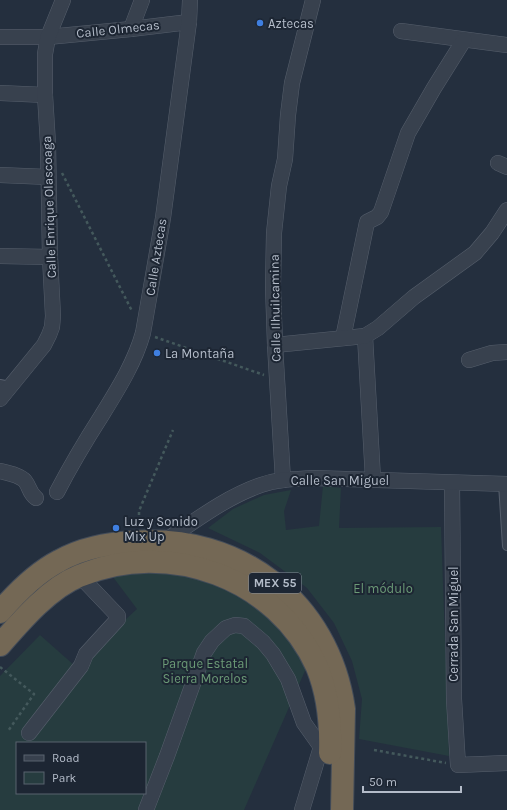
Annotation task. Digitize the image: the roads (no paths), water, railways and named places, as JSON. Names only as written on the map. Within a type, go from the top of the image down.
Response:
[{"type":"highway","name":"MEX 55","points":[[0,612],[29,582],[42,571],[72,554],[104,545],[139,541],[165,541],[194,545],[232,558],[252,568],[280,588],[301,610],[316,630],[333,664],[343,697],[345,723],[342,810]]},
{"type":"highway","name":"MEX 55","points":[[0,645],[23,620],[55,591],[80,576],[98,569],[120,565],[162,562],[183,564],[202,568],[238,583],[270,604],[284,618],[296,631],[317,667],[325,695],[330,730],[326,747],[328,810]]},
{"type":"street","name":"Calle Enrique Olascoaga","points":[[0,399],[5,385],[40,351],[49,335],[53,316],[50,257],[55,175],[45,94],[45,54],[48,37],[64,0]]},
{"type":"street","points":[[131,29],[142,0]]},
{"type":"street","name":"Calle Aztecas","points":[[57,492],[74,460],[127,372],[139,347],[143,333],[163,218],[189,22],[190,0]]},
{"type":"street","name":"Calle Ilhuilcamina","points":[[283,480],[276,377],[273,287],[274,233],[279,186],[285,159],[292,83],[314,0]]},
{"type":"street","name":"Calle Olmecas","points":[[0,37],[48,37],[189,22]]},
{"type":"street","points":[[401,31],[507,45]]},
{"type":"street","points":[[344,338],[367,222],[377,217],[381,212],[408,133],[464,40]]},
{"type":"street","points":[[0,94],[45,94]]},
{"type":"street","points":[[0,175],[55,175]]},
{"type":"street","points":[[275,345],[365,336],[378,328],[414,297],[474,253],[492,234],[507,210]]},
{"type":"street","points":[[0,256],[50,257]]},
{"type":"street","points":[[365,336],[369,386],[373,479]]},
{"type":"street","points":[[469,360],[492,353],[507,352]]},
{"type":"street","points":[[0,471],[22,478],[26,482],[31,494],[36,498]]},
{"type":"street","name":"Calle San Miguel","points":[[165,541],[239,494],[261,485],[283,480],[313,478],[373,479],[505,484]]},
{"type":"street","name":"Cerrada San Miguel","points":[[452,483],[454,699],[458,765],[507,763]]},
{"type":"street","points":[[29,733],[81,666],[86,654],[118,619],[118,616],[80,576]]},
{"type":"street","points":[[146,810],[204,653],[220,632],[232,626],[244,626],[263,642],[273,654],[288,679],[304,723],[326,747],[302,810]]},
{"type":"lane","points":[[505,484],[507,546]]},
{"type":"place","name":"Aztecas","points":[[260,23]]},
{"type":"place","name":"La Montaña","points":[[157,353]]},
{"type":"place","name":"Luz y Sonido Mix Up","points":[[116,528]]},
{"type":"park label","name":"El módulo","points":[[383,588]]},
{"type":"park label","name":"Parque Estatal Sierra Morelos","points":[[205,670]]}]
